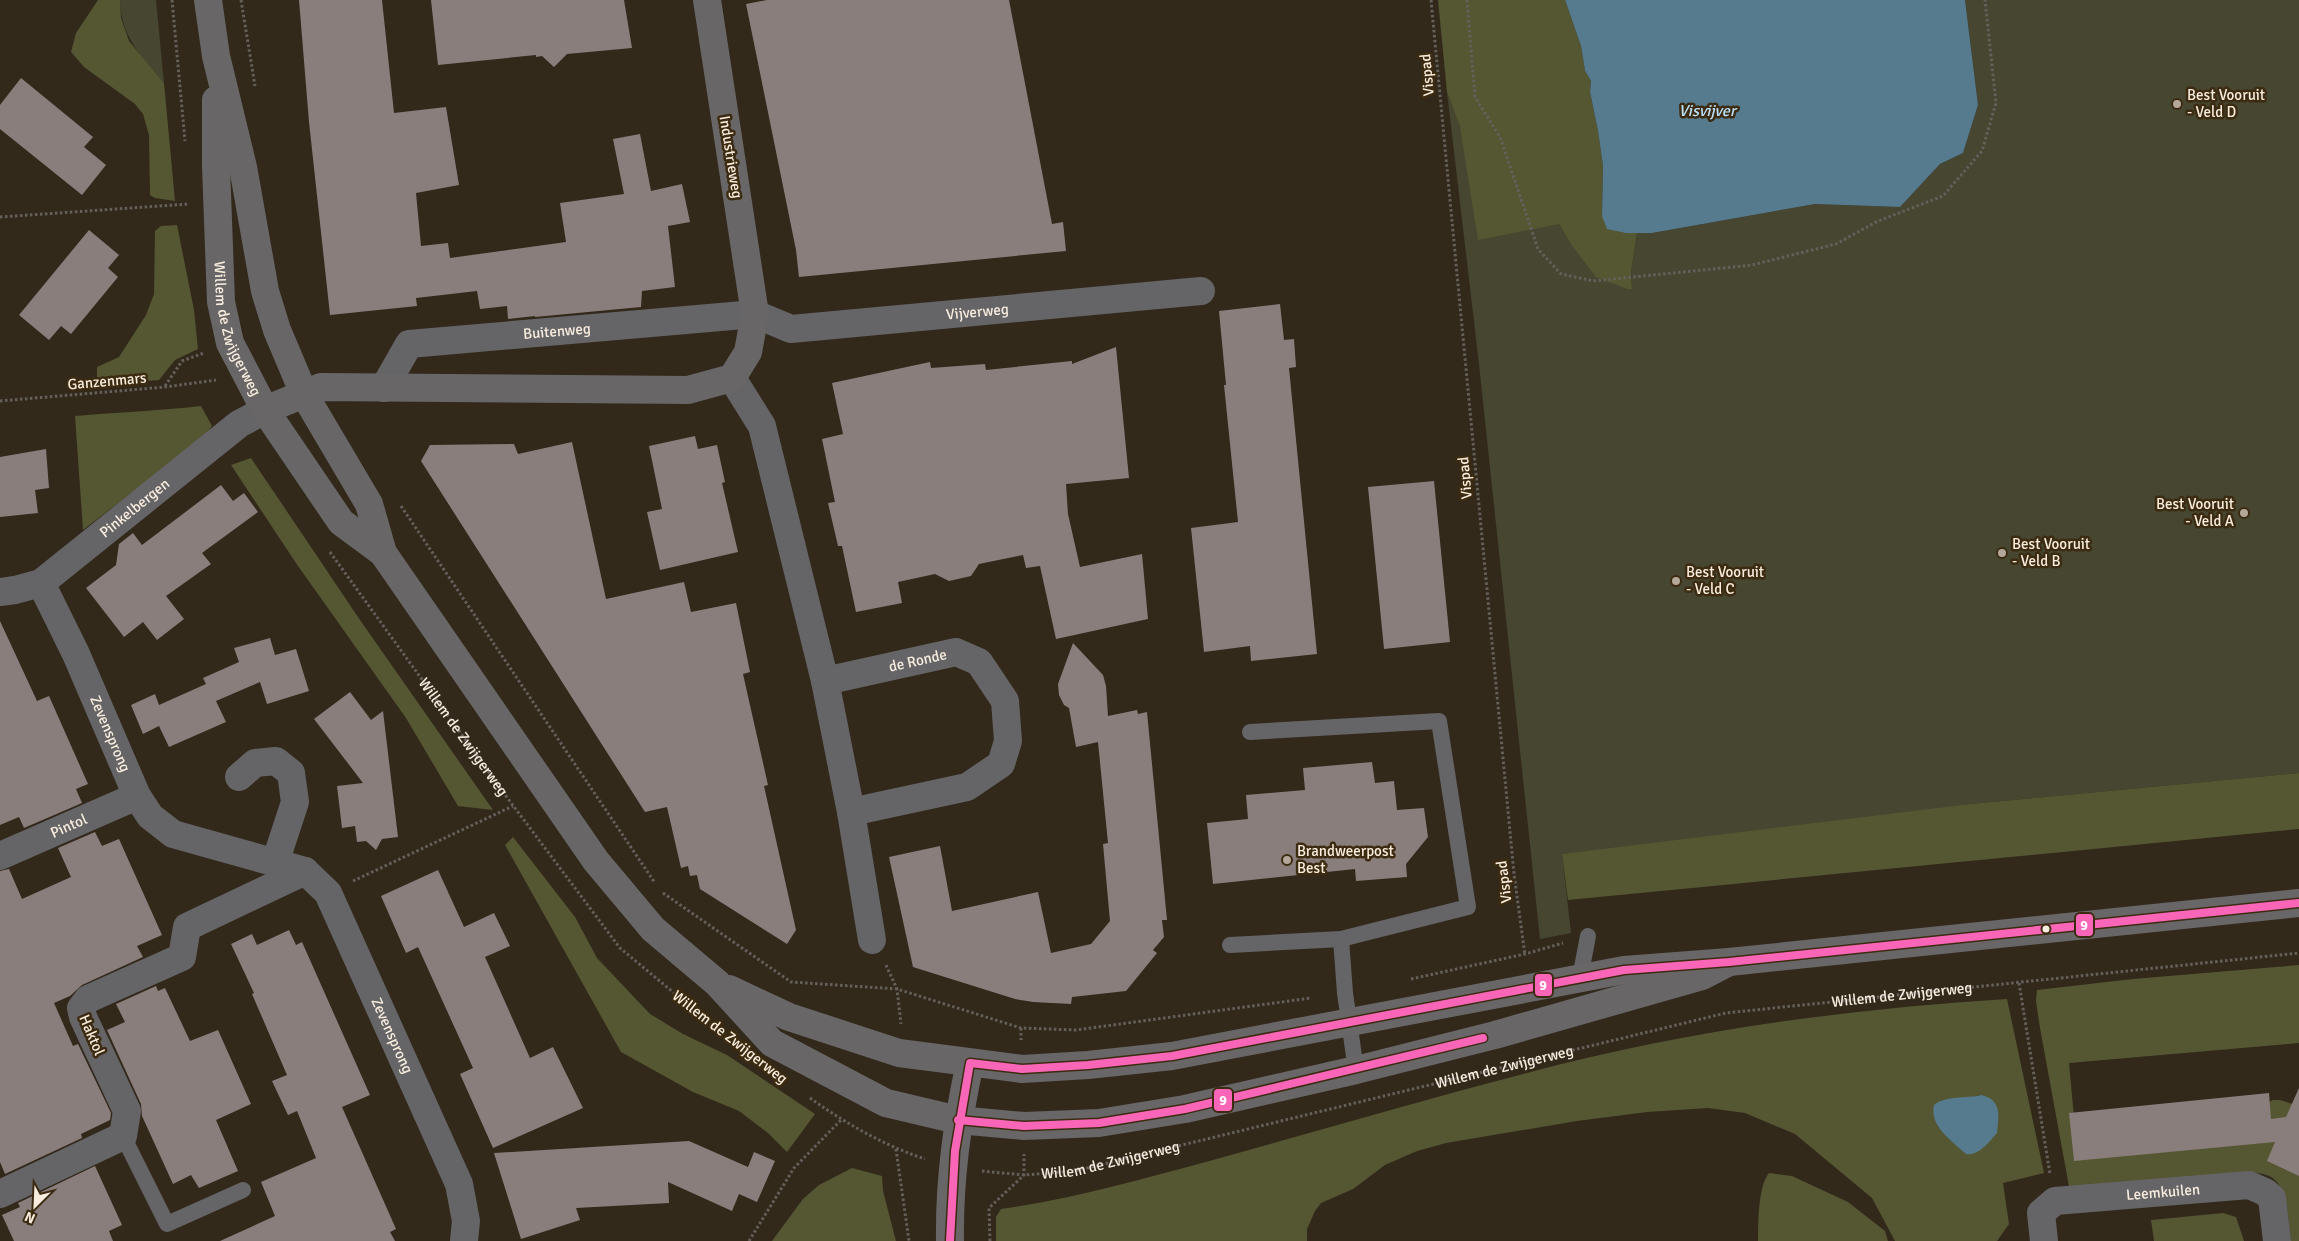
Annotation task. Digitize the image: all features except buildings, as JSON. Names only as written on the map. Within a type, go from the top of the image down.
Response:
[{"type":"main road","name":"Willem de Zwijgerweg","points":[[208,0],[216,56],[243,167],[265,291],[277,330],[304,394],[369,504],[384,553],[596,861],[653,929],[717,983],[772,1043],[886,1103],[958,1120],[1024,1126],[1099,1123],[1185,1109],[1356,1070],[1495,1035],[1702,976],[1729,962]]},
{"type":"main road","name":"Industrieweg","points":[[707,0],[756,314]]},
{"type":"main road","name":"Willem de Zwijgerweg","points":[[216,56],[216,166],[221,302],[230,343],[265,410],[341,522],[384,553]]},
{"type":"main road","points":[[265,410],[321,387],[688,390],[732,378],[748,352],[756,314]]},
{"type":"main road","name":"Willem de Zwijgerweg","points":[[717,983],[789,1017],[890,1050],[1022,1069],[1172,1056],[1624,970],[1729,962],[2299,903]]},
{"type":"main road","points":[[950,1241],[952,1168],[958,1120],[970,1063]]},
{"type":"street","name":"Vijverweg","points":[[756,314],[791,329],[1201,290]]},
{"type":"street","name":"Buitenweg","points":[[384,388],[409,344],[756,314]]},
{"type":"street","points":[[732,378],[762,426],[825,681],[872,940]]},
{"type":"street","name":"Pinkelbergen","points":[[0,592],[41,583],[239,424],[265,410]]},
{"type":"street","name":"Zevensprong","points":[[41,583],[76,654],[137,796],[150,816],[173,834],[305,871],[328,893],[458,1184],[466,1221],[464,1241]]},
{"type":"street","name":"de Ronde","points":[[825,681],[956,652],[979,662],[1005,701],[1008,740],[1001,764],[967,787],[850,812]]},
{"type":"street","points":[[239,777],[255,762],[276,761],[291,773],[295,802],[275,863]]},
{"type":"street","name":"Pintol","points":[[0,856],[137,796]]},
{"type":"street","name":"Haktol","points":[[122,1136],[127,1111],[83,1017],[81,1008],[88,999],[182,957],[187,927],[305,871]]},
{"type":"street","points":[[0,1194],[122,1136]]},
{"type":"street","name":"Leemkuilen","points":[[2054,1201],[2249,1185],[2265,1192],[2272,1198],[2276,1241]]},
{"type":"street","points":[[2044,1241],[2041,1213],[2054,1201]]},
{"type":"lane","points":[[1230,945],[1341,939],[1468,907],[1439,721],[1250,732]]},
{"type":"lane","points":[[1580,978],[1588,936]]},
{"type":"lane","points":[[1341,939],[1356,1070]]},
{"type":"lane","points":[[122,1136],[167,1224],[243,1190]]},
{"type":"path","name":"Vispad","points":[[1431,0],[1513,864],[1525,954],[1588,936]]},
{"type":"path","points":[[1467,0],[1475,97],[1500,138],[1538,249],[1561,274],[1593,281],[1761,263],[1836,244],[1878,221],[1943,196],[1982,151],[1996,103],[1985,0]]},
{"type":"path","points":[[0,217],[190,204]]},
{"type":"path","points":[[165,387],[182,361],[207,352]]},
{"type":"path","name":"Ganzenmars","points":[[0,401],[165,387],[216,380]]},
{"type":"path","name":"Willem de Zwijgerweg","points":[[326,546],[513,806],[620,948],[718,1030]]},
{"type":"path","points":[[328,893],[513,806]]},
{"type":"path","name":"Willem de Zwijgerweg","points":[[803,1093],[842,1119],[896,1149],[952,1168],[1024,1175],[1075,1171],[1726,1013],[2299,953]]},
{"type":"path","points":[[2019,983],[2054,1201]]},
{"type":"path","points":[[749,1241],[794,1168],[842,1119]]},
{"type":"path","points":[[896,1149],[909,1241]]},
{"type":"green space","points":[[98,0],[120,0],[121,18],[129,41],[164,83],[175,201],[155,198],[150,195],[149,135],[143,114],[135,104],[84,67],[71,52],[76,33]]},
{"type":"green space","points":[[120,0],[156,0],[164,83],[128,36],[121,13]]},
{"type":"green space","points":[[1438,0],[1565,0],[1581,46],[1585,71],[1591,81],[1590,92],[1603,166],[1602,216],[1626,233],[1637,233],[1631,272],[1632,289],[1627,289],[1596,277],[1570,243],[1559,224],[1478,240],[1460,127],[1447,92]]},
{"type":"green space","points":[[1965,0],[2299,0],[2299,773],[1970,804],[1785,832],[1562,854],[1571,933],[1540,939],[1479,364],[1447,92],[1460,127],[1559,224],[1570,243],[1627,289],[1632,289],[1631,272],[1637,233],[1652,233],[1815,204],[1900,207],[1940,164],[1963,153],[1978,105]]},
{"type":"green space","points":[[177,225],[194,310],[198,349],[175,360],[159,380],[97,385],[97,367],[119,357],[146,315],[154,294],[155,231],[161,226]]},
{"type":"green space","points":[[201,406],[212,426],[203,438],[83,530],[75,416]]},
{"type":"green space","points":[[251,458],[360,620],[493,810],[458,806],[406,718],[298,566],[231,465]]},
{"type":"green space","points":[[2299,773],[2299,829],[1568,900],[1562,854],[1970,804]]},
{"type":"green space","points":[[513,837],[575,917],[597,958],[650,1014],[683,1034],[727,1055],[815,1114],[787,1152],[768,1133],[739,1111],[693,1092],[621,1052],[505,845]]},
{"type":"green space","points":[[2299,965],[2299,1043],[2069,1063],[2074,1117],[2267,1103],[2273,1100],[2280,1100],[2299,1106],[2299,1241],[2291,1241],[2285,1200],[2280,1186],[2273,1178],[2262,1174],[2070,1192],[2040,1028],[2036,1001],[2037,990],[2133,979]]},
{"type":"green space","points":[[2007,999],[2044,1173],[2003,1183],[2009,1224],[1997,1241],[1895,1241],[1872,1198],[1795,1134],[1745,1113],[1708,1108],[1647,1112],[1577,1121],[1446,1143],[1417,1151],[1385,1165],[1353,1189],[1321,1203],[1307,1229],[1307,1241],[996,1241],[996,1217],[1001,1209],[1055,1200],[1134,1181],[1586,1058],[1645,1045],[1765,1024],[1946,1003]],"holes":[[[1981,1095],[1938,1128],[1971,1097]]]},
{"type":"green space","points":[[852,1168],[882,1176],[883,1191],[896,1241],[772,1241],[803,1199],[819,1185]]},
{"type":"green space","points":[[1769,1173],[1792,1176],[1848,1202],[1885,1231],[1888,1241],[1758,1241],[1761,1196],[1765,1179]]},
{"type":"green space","points":[[2223,1213],[2236,1217],[2244,1241],[2154,1241],[2151,1220]]},
{"type":"water","name":"Visvijver","points":[[1565,0],[1965,0],[1978,105],[1963,153],[1940,164],[1900,207],[1815,204],[1652,233],[1626,233],[1607,229],[1602,216],[1603,166],[1590,92],[1591,81],[1585,71],[1581,46]]},
{"type":"water","points":[[1981,1095],[1988,1097],[1996,1104],[1998,1109],[1997,1133],[1979,1151],[1966,1154],[1938,1126],[1933,1113],[1934,1105],[1950,1098]]},
{"type":"transit line","name":"9","points":[[950,1241],[955,1151],[970,1063],[1022,1069],[1088,1065],[1172,1056],[1624,970],[1729,962],[2299,903]]},
{"type":"transit line","name":"9","points":[[958,1120],[1024,1126],[1099,1123],[1185,1109],[1483,1038]]},
{"type":"place","name":"Best Vooruit - Veld D","points":[[2177,104]]},
{"type":"place","name":"Best Vooruit - Veld A","points":[[2244,513]]},
{"type":"place","name":"Best Vooruit - Veld B","points":[[2002,553]]},
{"type":"place","name":"Best Vooruit - Veld C","points":[[1676,581]]},
{"type":"place","name":"Brandweerpost Best","points":[[1287,860]]}]
